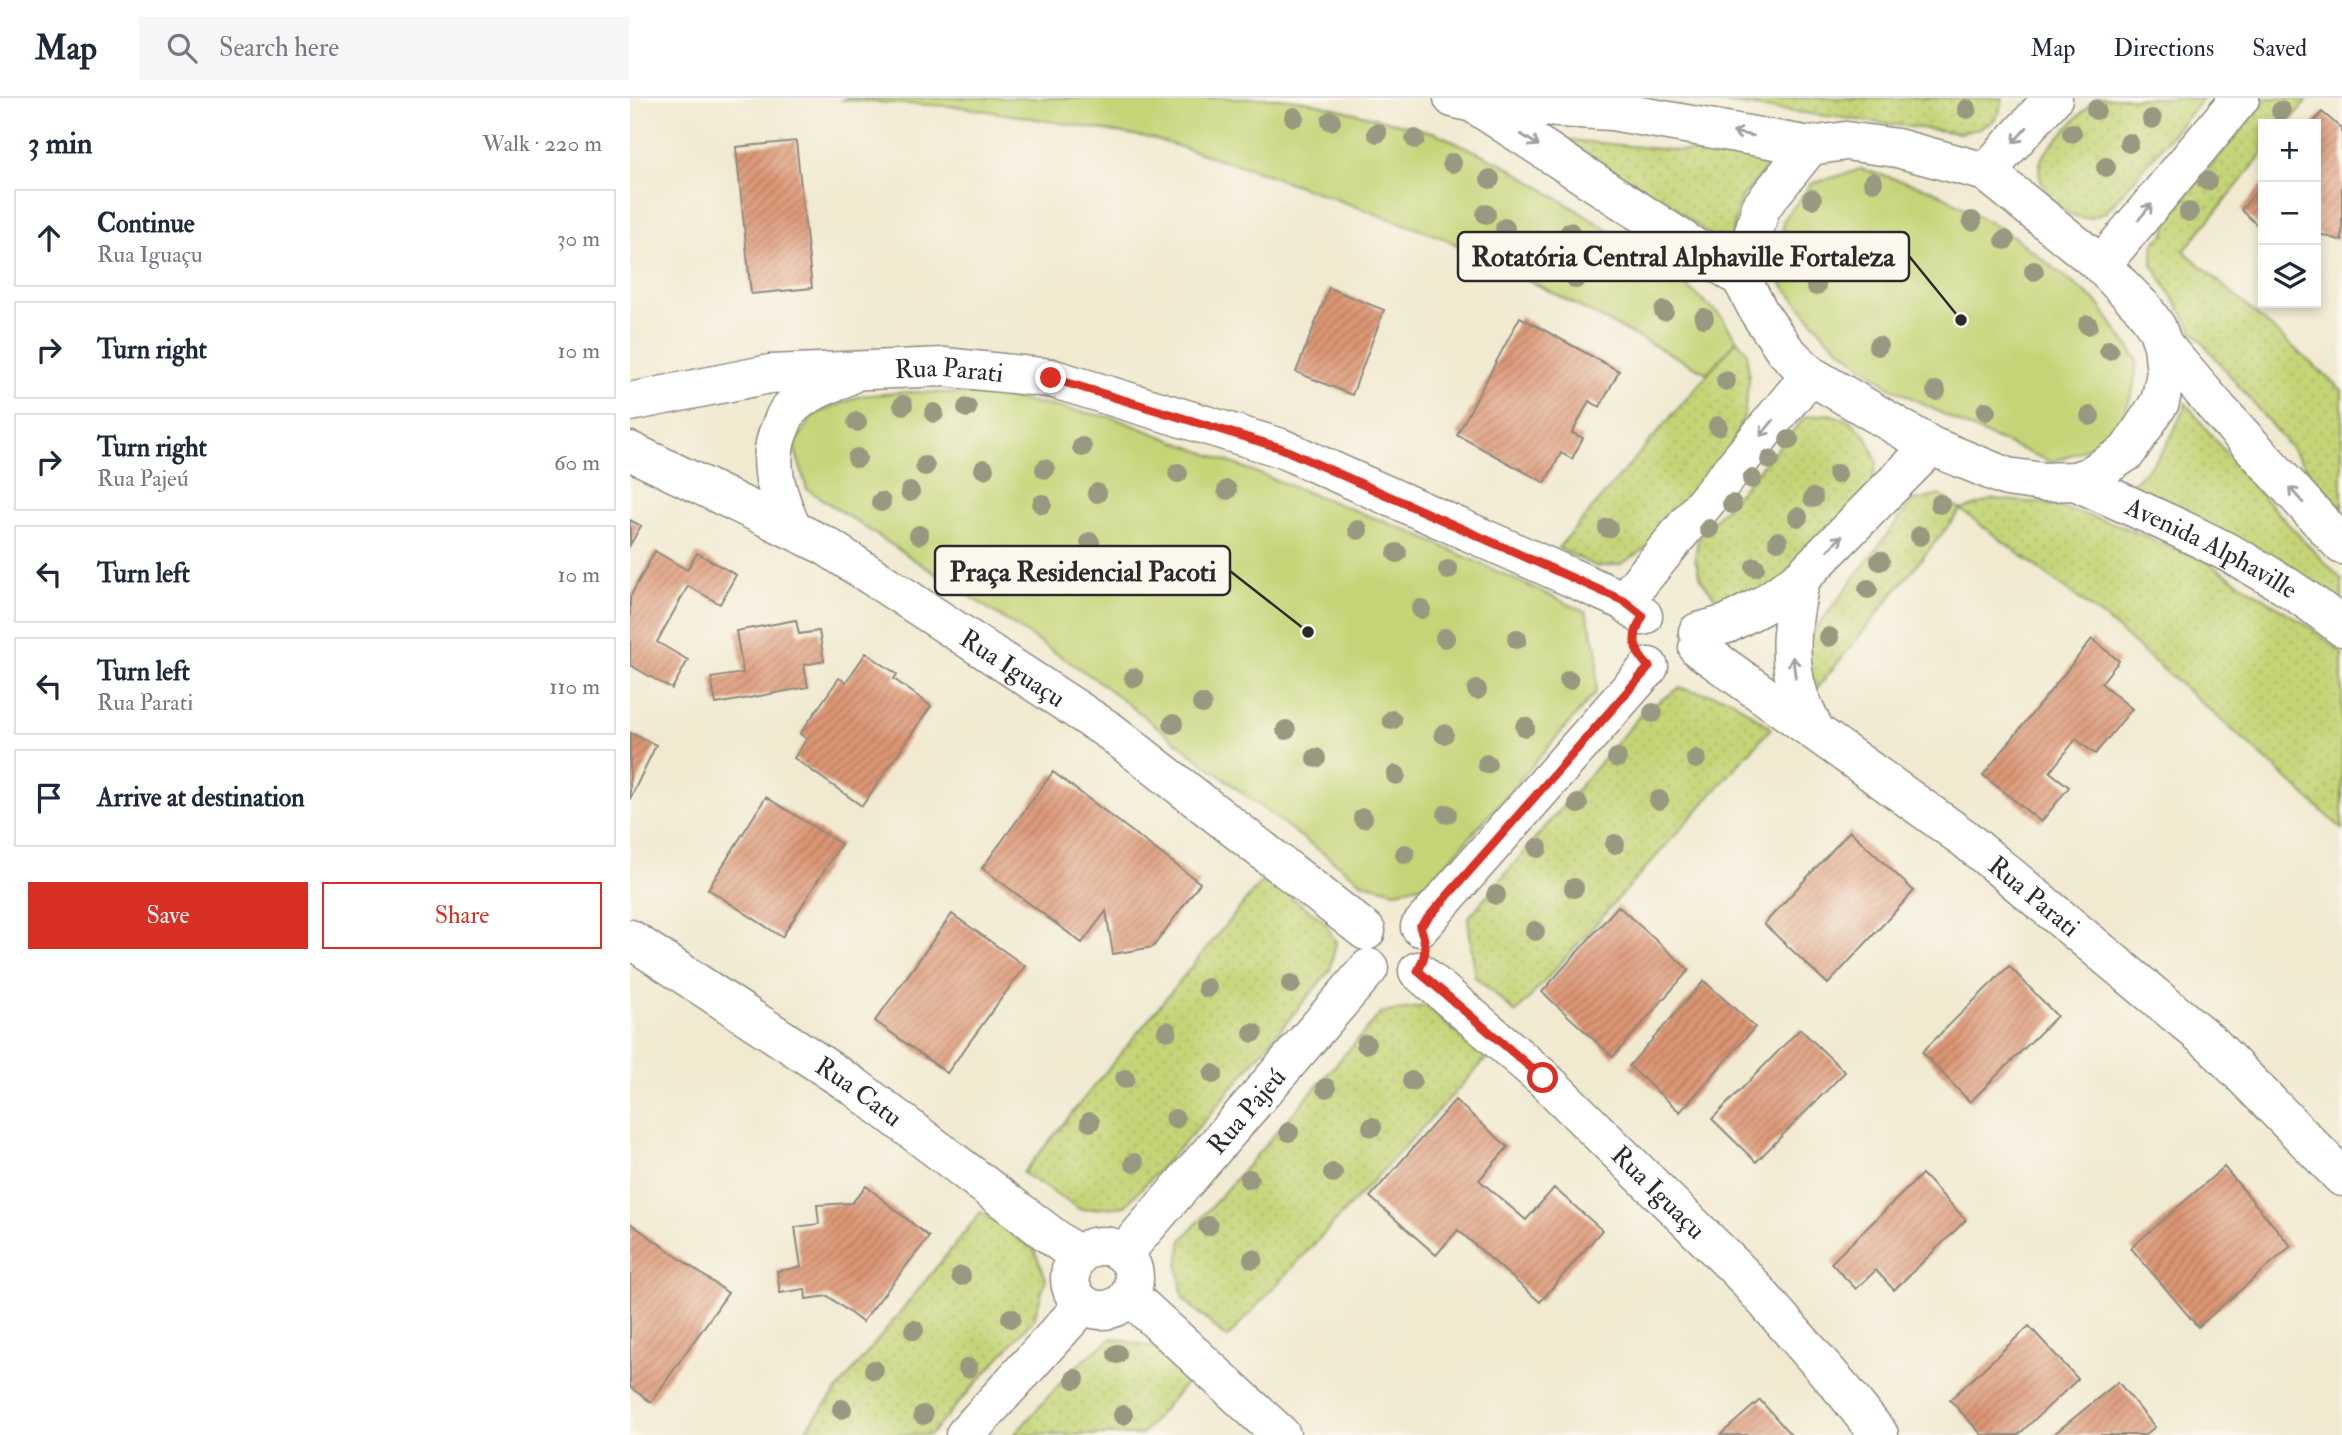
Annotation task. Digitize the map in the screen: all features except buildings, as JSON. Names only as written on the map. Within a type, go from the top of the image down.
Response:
[{"type":"street","points":[[1986,172],[2053,98]]},
{"type":"street","points":[[2101,265],[2241,98]]},
{"type":"street","points":[[1463,100],[1612,111],[1810,146],[1846,141],[1897,148],[1986,172],[2101,265],[2144,309],[2157,328],[2163,345],[2166,373],[2160,402],[2127,452],[2090,476],[2075,481],[2042,482],[2007,477],[1931,446],[1810,375],[1785,350],[1760,314],[1741,278],[1463,100]]},
{"type":"street","points":[[1741,278],[1761,207],[1810,146]]},
{"type":"street","points":[[2163,345],[2342,545]]},
{"type":"street","name":"Rua Parati","points":[[630,402],[770,374],[944,367],[1051,378],[1281,448],[1634,608]]},
{"type":"street","points":[[792,529],[778,495],[772,467],[776,436],[788,411],[809,394],[857,371]]},
{"type":"street","points":[[1810,375],[1634,608],[1634,643],[1639,657],[1649,667],[1668,672],[1686,665],[1698,640],[1765,604],[1801,578],[1931,446]]},
{"type":"street","name":"Rua Iguaçu","points":[[630,451],[826,546],[1111,732],[1368,950]]},
{"type":"street","name":"Avenida Alphaville","points":[[2075,481],[2231,553],[2319,608],[2342,626]]},
{"type":"street","points":[[1801,578],[1791,638],[1792,665],[1799,695],[1815,731]]},
{"type":"street","points":[[1634,608],[1675,608],[1689,616],[1698,640]]},
{"type":"street","name":"Rua Parati","points":[[1698,640],[1815,731],[1964,838],[2212,1044],[2342,1177]]},
{"type":"street","points":[[1420,927],[1649,667]]},
{"type":"street","points":[[1392,915],[1408,918],[1420,927],[1426,941],[1426,957],[1418,971],[1402,980],[1384,979],[1368,950],[1377,920],[1392,915]]},
{"type":"street","name":"Rua Catu","points":[[630,939],[855,1087],[1078,1256]]},
{"type":"street","name":"Rua Pajeú","points":[[1123,1254],[1368,950]]},
{"type":"street","name":"Rua Iguaçu","points":[[1418,971],[1543,1078],[1740,1272],[1879,1435]]},
{"type":"street","points":[[1100,1246],[1113,1248],[1123,1254],[1132,1266],[1134,1281],[1130,1296],[1117,1307],[1100,1311],[1083,1305],[1069,1282],[1078,1256],[1088,1249],[1100,1246]]},
{"type":"street","points":[[1130,1296],[1281,1435]]},
{"type":"street","points":[[965,1435],[1083,1305]]},
{"type":"green space","points":[[1280,98],[1306,101],[1436,133],[1505,165],[1656,260],[1720,315],[1737,340],[1707,373],[1443,238],[1255,170],[1151,138],[963,107],[842,100]]},
{"type":"green space","points":[[1686,98],[2003,98],[1998,114],[1989,124],[1959,133]]},
{"type":"green space","points":[[2096,98],[2203,98],[2106,212],[2085,218],[2058,206],[2045,189],[2039,169],[2041,160],[2050,147]]},
{"type":"green space","points":[[2267,98],[2309,98],[2292,119],[2258,119],[2258,160],[2184,251],[2342,390],[2342,510],[2193,331],[2152,264],[2154,243],[2165,234],[2169,217]]},
{"type":"green space","points":[[1559,139],[1773,160],[1740,200],[1729,249],[1660,198]]},
{"type":"green space","points":[[1861,169],[1933,190],[2013,236],[2097,302],[2137,359],[2131,396],[2110,432],[2089,447],[2051,462],[1968,427],[1888,386],[1827,338],[1781,283],[1783,221],[1811,184]]},
{"type":"green space","points":[[1737,340],[1747,352],[1749,380],[1744,416],[1722,465],[1649,546],[1621,564],[1597,567],[1558,548]]},
{"type":"green space","points":[[906,392],[987,394],[1114,418],[1411,532],[1586,612],[1598,653],[1596,692],[1429,884],[1396,891],[1363,883],[1098,681],[807,489],[794,446],[813,415],[860,396]]},
{"type":"green space","points":[[2186,403],[2261,494],[2342,580],[2342,606],[2125,489],[2163,451]]},
{"type":"green space","points":[[1829,414],[1850,421],[1867,437],[1877,462],[1871,487],[1764,603],[1741,607],[1716,599],[1701,579],[1695,559],[1698,539],[1805,417]]},
{"type":"green space","points":[[1940,495],[1961,510],[1815,691],[1804,644],[1912,502]]},
{"type":"green space","points":[[1994,499],[2048,504],[2119,525],[2199,557],[2311,628],[2342,653],[2342,829],[2103,617],[1961,510]]},
{"type":"green space","points":[[1679,688],[1729,698],[1771,728],[1516,1013],[1475,977],[1468,918],[1642,713]]},
{"type":"green space","points":[[1264,878],[1323,920],[1336,942],[1330,970],[1207,1118],[1125,1206],[1081,1210],[1023,1173]]},
{"type":"green space","points":[[1425,1006],[1487,1058],[1227,1338],[1183,1299],[1178,1265],[1182,1240],[1381,1013]]},
{"type":"green space","points":[[981,1212],[1034,1250],[1046,1278],[1034,1319],[930,1435],[801,1435]]},
{"type":"green space","points":[[1112,1338],[1152,1347],[1190,1379],[1141,1435],[1014,1435],[1074,1368]]},
{"type":"place","name":"Rotatória Central Alphaville Fortaleza","points":[[1961,320]]},
{"type":"place","name":"Praça Residencial Pacoti","points":[[1308,632]]},
{"type":"route","points":[[1051,378],[1281,448],[1624,601],[1643,616],[1636,628],[1634,643],[1639,657],[1649,667],[1420,927],[1426,941],[1426,957],[1418,971],[1543,1078]]}]
